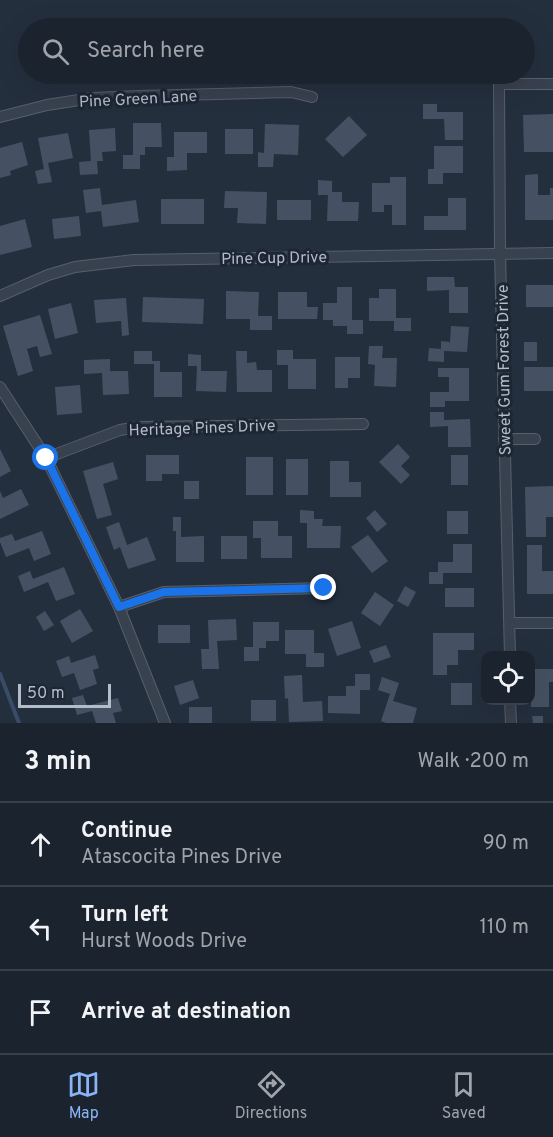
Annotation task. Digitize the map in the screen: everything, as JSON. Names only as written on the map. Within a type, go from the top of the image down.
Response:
[{"type":"street","name":"Sweet Gum Forest Drive","points":[[510,651],[500,253],[499,84],[553,84]]},
{"type":"street","name":"Pine Green Lane","points":[[0,117],[47,105],[104,98],[291,92],[312,97]]},
{"type":"street","name":"Pine Cup Drive","points":[[0,296],[48,275],[75,267],[134,260],[553,253]]},
{"type":"street","points":[[0,387],[46,458],[119,607],[165,723]]},
{"type":"street","name":"Heritage Pines Drive","points":[[46,458],[120,430],[138,427],[363,424]]},
{"type":"street","points":[[504,439],[535,439]]},
{"type":"street","points":[[119,607],[164,592],[324,588]]},
{"type":"street","points":[[510,623],[553,623]]},
{"type":"street","points":[[510,705],[511,723]]},
{"type":"building","points":[[423,104],[437,104],[437,112],[463,112],[463,140],[445,140],[444,119],[423,119]]},
{"type":"building","points":[[553,114],[553,152],[524,152],[523,115]]},
{"type":"building","points":[[349,116],[367,135],[343,157],[325,139]]},
{"type":"building","points":[[133,123],[161,123],[162,147],[145,147],[145,155],[140,155],[140,169],[123,169],[123,155],[133,155]]},
{"type":"building","points":[[265,124],[299,125],[298,155],[274,154],[273,167],[258,167],[258,152],[264,153]]},
{"type":"building","points":[[115,128],[116,151],[102,152],[103,161],[97,161],[98,174],[80,175],[79,162],[91,161],[89,130]]},
{"type":"building","points":[[225,129],[253,129],[253,154],[225,154]]},
{"type":"building","points":[[174,132],[207,132],[207,153],[187,153],[187,170],[167,171],[167,157],[174,157]]},
{"type":"building","points":[[68,133],[73,158],[48,163],[52,182],[38,184],[35,171],[44,169],[38,138]]},
{"type":"building","points":[[22,142],[28,165],[10,171],[11,175],[0,178],[0,148]]},
{"type":"building","points":[[434,146],[463,146],[463,173],[443,173],[443,184],[428,184],[428,169],[434,169]]},
{"type":"building","points":[[538,174],[538,195],[550,195],[550,188],[553,188],[553,220],[525,220],[525,175]]},
{"type":"building","points":[[390,177],[406,177],[406,225],[392,225],[392,205],[384,205],[384,212],[372,212],[372,183],[390,183]]},
{"type":"building","points":[[318,180],[332,181],[332,192],[342,192],[342,202],[359,202],[358,221],[327,221],[328,195],[318,195]]},
{"type":"building","points":[[100,188],[102,205],[136,200],[139,222],[103,227],[101,211],[86,213],[83,190]]},
{"type":"building","points":[[225,191],[267,192],[266,224],[237,223],[238,208],[224,208]]},
{"type":"building","points":[[448,198],[466,198],[466,230],[424,230],[424,216],[448,216]]},
{"type":"building","points":[[161,199],[204,199],[204,224],[161,224]]},
{"type":"building","points":[[277,200],[311,200],[311,220],[277,220]]},
{"type":"building","points":[[79,216],[81,236],[54,239],[52,219]]},
{"type":"building","points":[[25,219],[32,247],[0,255],[0,226]]},
{"type":"building","points":[[427,277],[454,277],[455,287],[468,287],[468,313],[449,313],[449,290],[427,291]]},
{"type":"building","points":[[526,285],[553,285],[553,307],[526,307]]},
{"type":"building","points":[[337,287],[352,287],[352,320],[363,320],[363,334],[347,334],[347,326],[333,326],[333,320],[323,320],[323,303],[337,303]]},
{"type":"building","points":[[379,289],[396,289],[396,318],[411,318],[411,331],[394,331],[394,321],[369,321],[369,298],[379,298]]},
{"type":"building","points":[[226,291],[259,292],[258,316],[272,316],[272,330],[250,330],[250,319],[226,319]]},
{"type":"building","points":[[278,292],[307,292],[307,307],[318,307],[317,319],[278,319]]},
{"type":"building","points":[[143,297],[204,299],[203,324],[142,322]]},
{"type":"building","points":[[126,298],[129,335],[122,336],[121,321],[96,323],[94,300]]},
{"type":"building","points":[[71,303],[78,333],[55,339],[48,309]]},
{"type":"building","points":[[40,315],[52,354],[40,357],[37,346],[27,349],[33,371],[18,376],[3,326]]},
{"type":"building","points":[[451,326],[469,327],[467,352],[444,351],[444,362],[428,361],[429,348],[441,349],[441,341],[450,342]]},
{"type":"building","points":[[524,342],[537,342],[537,361],[524,361]]},
{"type":"building","points":[[369,346],[383,346],[382,358],[397,358],[396,387],[374,386],[375,365],[368,364]]},
{"type":"building","points":[[277,350],[293,350],[293,359],[316,359],[316,389],[288,389],[288,365],[277,365]]},
{"type":"building","points":[[134,351],[152,351],[152,361],[160,361],[160,372],[182,372],[182,397],[154,397],[154,364],[134,364]]},
{"type":"building","points":[[236,351],[247,351],[247,363],[256,362],[257,370],[272,370],[272,392],[237,392]]},
{"type":"building","points":[[188,354],[201,355],[201,371],[227,371],[226,392],[196,391],[197,366],[188,366]]},
{"type":"building","points":[[335,357],[360,357],[360,378],[348,378],[348,388],[335,388]]},
{"type":"building","points":[[110,359],[110,371],[128,371],[129,394],[103,395],[102,373],[84,374],[84,360]]},
{"type":"building","points":[[524,367],[553,367],[553,391],[524,391]]},
{"type":"building","points":[[438,368],[469,368],[469,401],[445,401],[445,407],[430,407],[430,392],[449,392],[449,377],[438,377]]},
{"type":"building","points":[[80,385],[82,413],[57,415],[55,387]]},
{"type":"building","points":[[430,412],[444,412],[444,420],[470,419],[471,447],[448,447],[448,426],[430,427]]},
{"type":"building","points":[[398,444],[410,457],[401,466],[410,475],[401,484],[379,462]]},
{"type":"building","points":[[0,449],[11,471],[0,477]]},
{"type":"building","points":[[146,455],[179,455],[179,474],[162,474],[162,481],[146,481]]},
{"type":"building","points":[[451,455],[468,455],[468,485],[451,485]]},
{"type":"building","points":[[246,457],[273,457],[273,495],[246,495]]},
{"type":"building","points":[[286,459],[308,459],[308,495],[286,495]]},
{"type":"building","points":[[330,461],[349,461],[349,482],[361,482],[361,497],[330,497]]},
{"type":"building","points":[[113,462],[118,479],[103,484],[112,515],[97,519],[83,471]]},
{"type":"building","points":[[184,481],[199,481],[199,499],[184,499]]},
{"type":"building","points":[[553,486],[553,517],[546,517],[546,537],[526,537],[525,487]]},
{"type":"building","points":[[21,489],[29,505],[0,519],[0,491],[3,498]]},
{"type":"building","points":[[300,510],[314,511],[314,519],[323,519],[322,526],[341,526],[340,548],[307,548],[307,523],[300,523]]},
{"type":"building","points":[[375,510],[387,524],[377,532],[366,518]]},
{"type":"building","points":[[447,511],[468,511],[468,534],[447,534]]},
{"type":"building","points":[[173,517],[181,517],[181,537],[204,536],[204,562],[176,562],[176,531],[173,531]]},
{"type":"building","points":[[253,521],[278,521],[278,536],[292,536],[292,558],[261,558],[261,538],[253,538]]},
{"type":"building","points":[[119,522],[127,545],[147,537],[156,560],[128,569],[120,547],[114,550],[106,527]]},
{"type":"building","points":[[42,531],[51,554],[34,561],[29,548],[6,557],[0,538],[12,534],[15,541]]},
{"type":"building","points":[[368,535],[388,561],[372,573],[351,547]]},
{"type":"building","points":[[221,536],[247,536],[247,559],[221,559]]},
{"type":"building","points":[[453,544],[472,544],[472,573],[443,573],[443,584],[429,584],[429,572],[438,572],[438,562],[453,562]]},
{"type":"building","points":[[527,545],[542,545],[542,571],[553,571],[553,594],[527,594]]},
{"type":"building","points":[[64,567],[75,594],[56,601],[48,582],[24,592],[18,576],[30,571],[33,579]]},
{"type":"building","points":[[405,586],[416,592],[408,607],[397,601]]},
{"type":"building","points":[[445,588],[474,588],[474,607],[445,607]]},
{"type":"building","points":[[375,592],[394,605],[380,626],[361,613]]},
{"type":"building","points":[[80,609],[93,631],[72,643],[60,621]]},
{"type":"building","points":[[45,611],[54,625],[44,631],[36,617]]},
{"type":"building","points":[[236,619],[237,640],[217,641],[219,669],[202,669],[201,649],[209,649],[208,620]]},
{"type":"building","points":[[352,621],[361,648],[337,656],[328,629]]},
{"type":"building","points":[[253,622],[279,622],[279,641],[266,641],[266,648],[259,648],[259,661],[244,661],[244,647],[253,647]]},
{"type":"building","points":[[158,625],[190,625],[190,643],[158,643]]},
{"type":"building","points":[[285,630],[314,630],[314,653],[324,653],[324,667],[306,667],[306,654],[285,654]]},
{"type":"building","points":[[433,633],[474,633],[474,650],[458,650],[458,665],[447,665],[447,675],[433,675]]},
{"type":"building","points":[[386,645],[391,657],[374,663],[369,651]]},
{"type":"building","points":[[95,655],[99,668],[93,670],[97,684],[80,690],[74,673],[62,677],[56,661],[69,656],[71,663]]},
{"type":"building","points":[[535,669],[553,669],[553,682],[549,682],[549,707],[531,707],[535,705]]},
{"type":"building","points":[[355,674],[370,674],[370,690],[360,690],[360,714],[328,713],[328,696],[346,696],[346,686],[355,686]]},
{"type":"building","points":[[302,675],[303,702],[322,701],[323,721],[289,722],[284,676]]},
{"type":"building","points":[[382,677],[399,683],[393,701],[417,708],[413,723],[381,721],[390,694],[378,690]]},
{"type":"building","points":[[193,680],[199,698],[180,705],[174,686]]},
{"type":"building","points":[[451,683],[472,683],[472,705],[451,705]]},
{"type":"building","points":[[83,695],[87,706],[118,698],[122,711],[113,713],[116,723],[96,723],[92,711],[77,715],[72,698]]},
{"type":"building","points":[[251,700],[276,700],[276,721],[251,721]]},
{"type":"building","points":[[189,707],[212,707],[212,723],[189,723]]},
{"type":"building","points":[[532,716],[543,716],[543,723],[533,723]]},
{"type":"waterway","points":[[0,674],[19,723]]},
{"type":"route","points":[[46,458],[119,607],[164,592],[324,588]]}]
